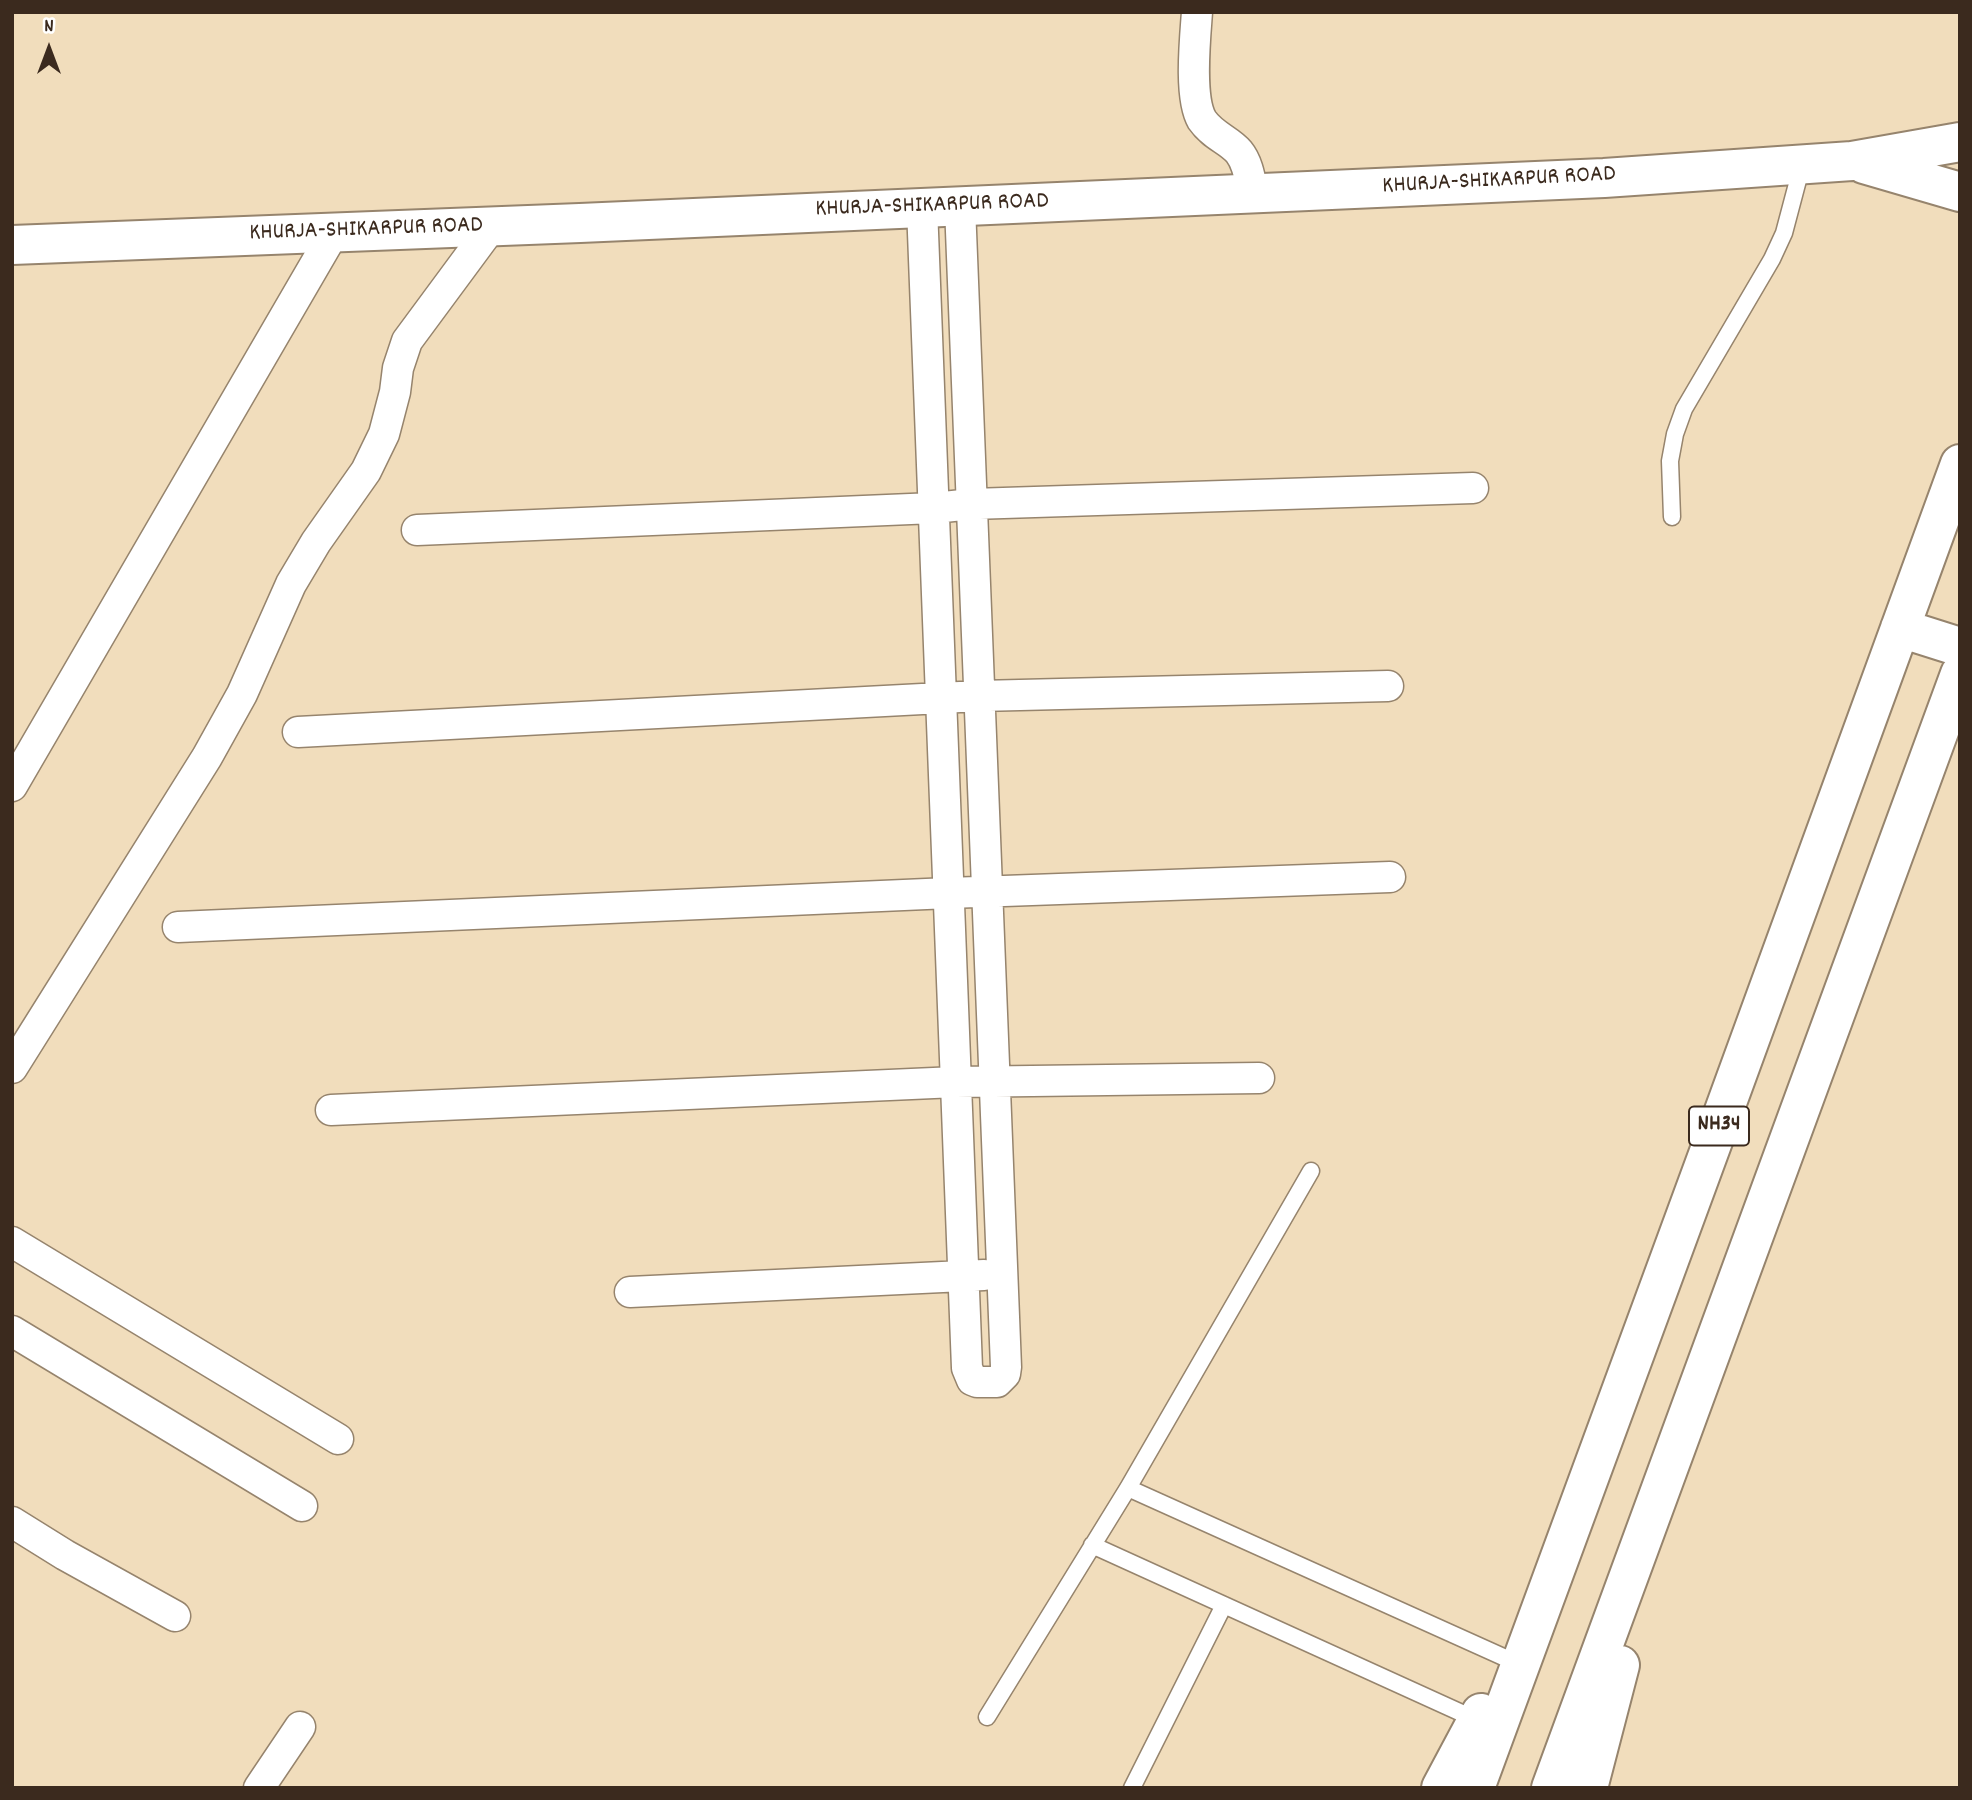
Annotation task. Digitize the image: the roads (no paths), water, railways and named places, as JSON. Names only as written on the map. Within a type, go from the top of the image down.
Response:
[{"type":"main road","name":"KHURJA-SHIKARPUR ROAD","points":[[12,245],[1604,178],[1852,161],[1960,142]]},
{"type":"main road","name":"KHURJA-SHIKARPUR ROAD","points":[[1852,161],[1960,192]]},
{"type":"main road","name":"NH34","points":[[1475,1788],[1960,464]]},
{"type":"main road","points":[[1900,628],[1960,647]]},
{"type":"main road","name":"NH34","points":[[1551,1788],[1960,674]]},
{"type":"main road","points":[[1588,1788],[1674,1453]]},
{"type":"main road","points":[[1441,1788],[1549,1587]]},
{"type":"street","points":[[1196,12],[1195,95],[1201,118],[1215,135],[1238,151],[1248,168],[1253,193]]},
{"type":"street","points":[[922,207],[968,1375],[977,1382],[997,1382],[1005,1374],[1006,1367],[960,206]]},
{"type":"street","points":[[12,1068],[207,757],[242,694],[291,584],[316,542],[366,471],[384,434],[398,368],[407,341],[492,226]]},
{"type":"street","points":[[12,786],[334,232]]},
{"type":"street","points":[[417,530],[934,508],[972,504],[1473,488]]},
{"type":"street","points":[[298,732],[979,696],[1388,686]]},
{"type":"street","points":[[178,927],[948,893],[1390,877]]},
{"type":"street","points":[[331,1110],[956,1082],[1259,1078]]},
{"type":"street","points":[[12,1242],[338,1439]]},
{"type":"street","points":[[630,1292],[1002,1274]]},
{"type":"street","points":[[12,1331],[302,1506]]},
{"type":"street","points":[[12,1522],[65,1555],[175,1616]]},
{"type":"street","points":[[259,1788],[300,1727]]},
{"type":"lane","points":[[1672,517],[1671,461],[1675,435],[1684,409],[1772,259],[1784,233],[1801,164]]},
{"type":"lane","points":[[986,1717],[1128,1488],[1311,1171]]},
{"type":"lane","points":[[1128,1488],[1510,1660]]},
{"type":"lane","points":[[1092,1545],[1478,1720]]},
{"type":"lane","points":[[1132,1788],[1224,1605]]}]
